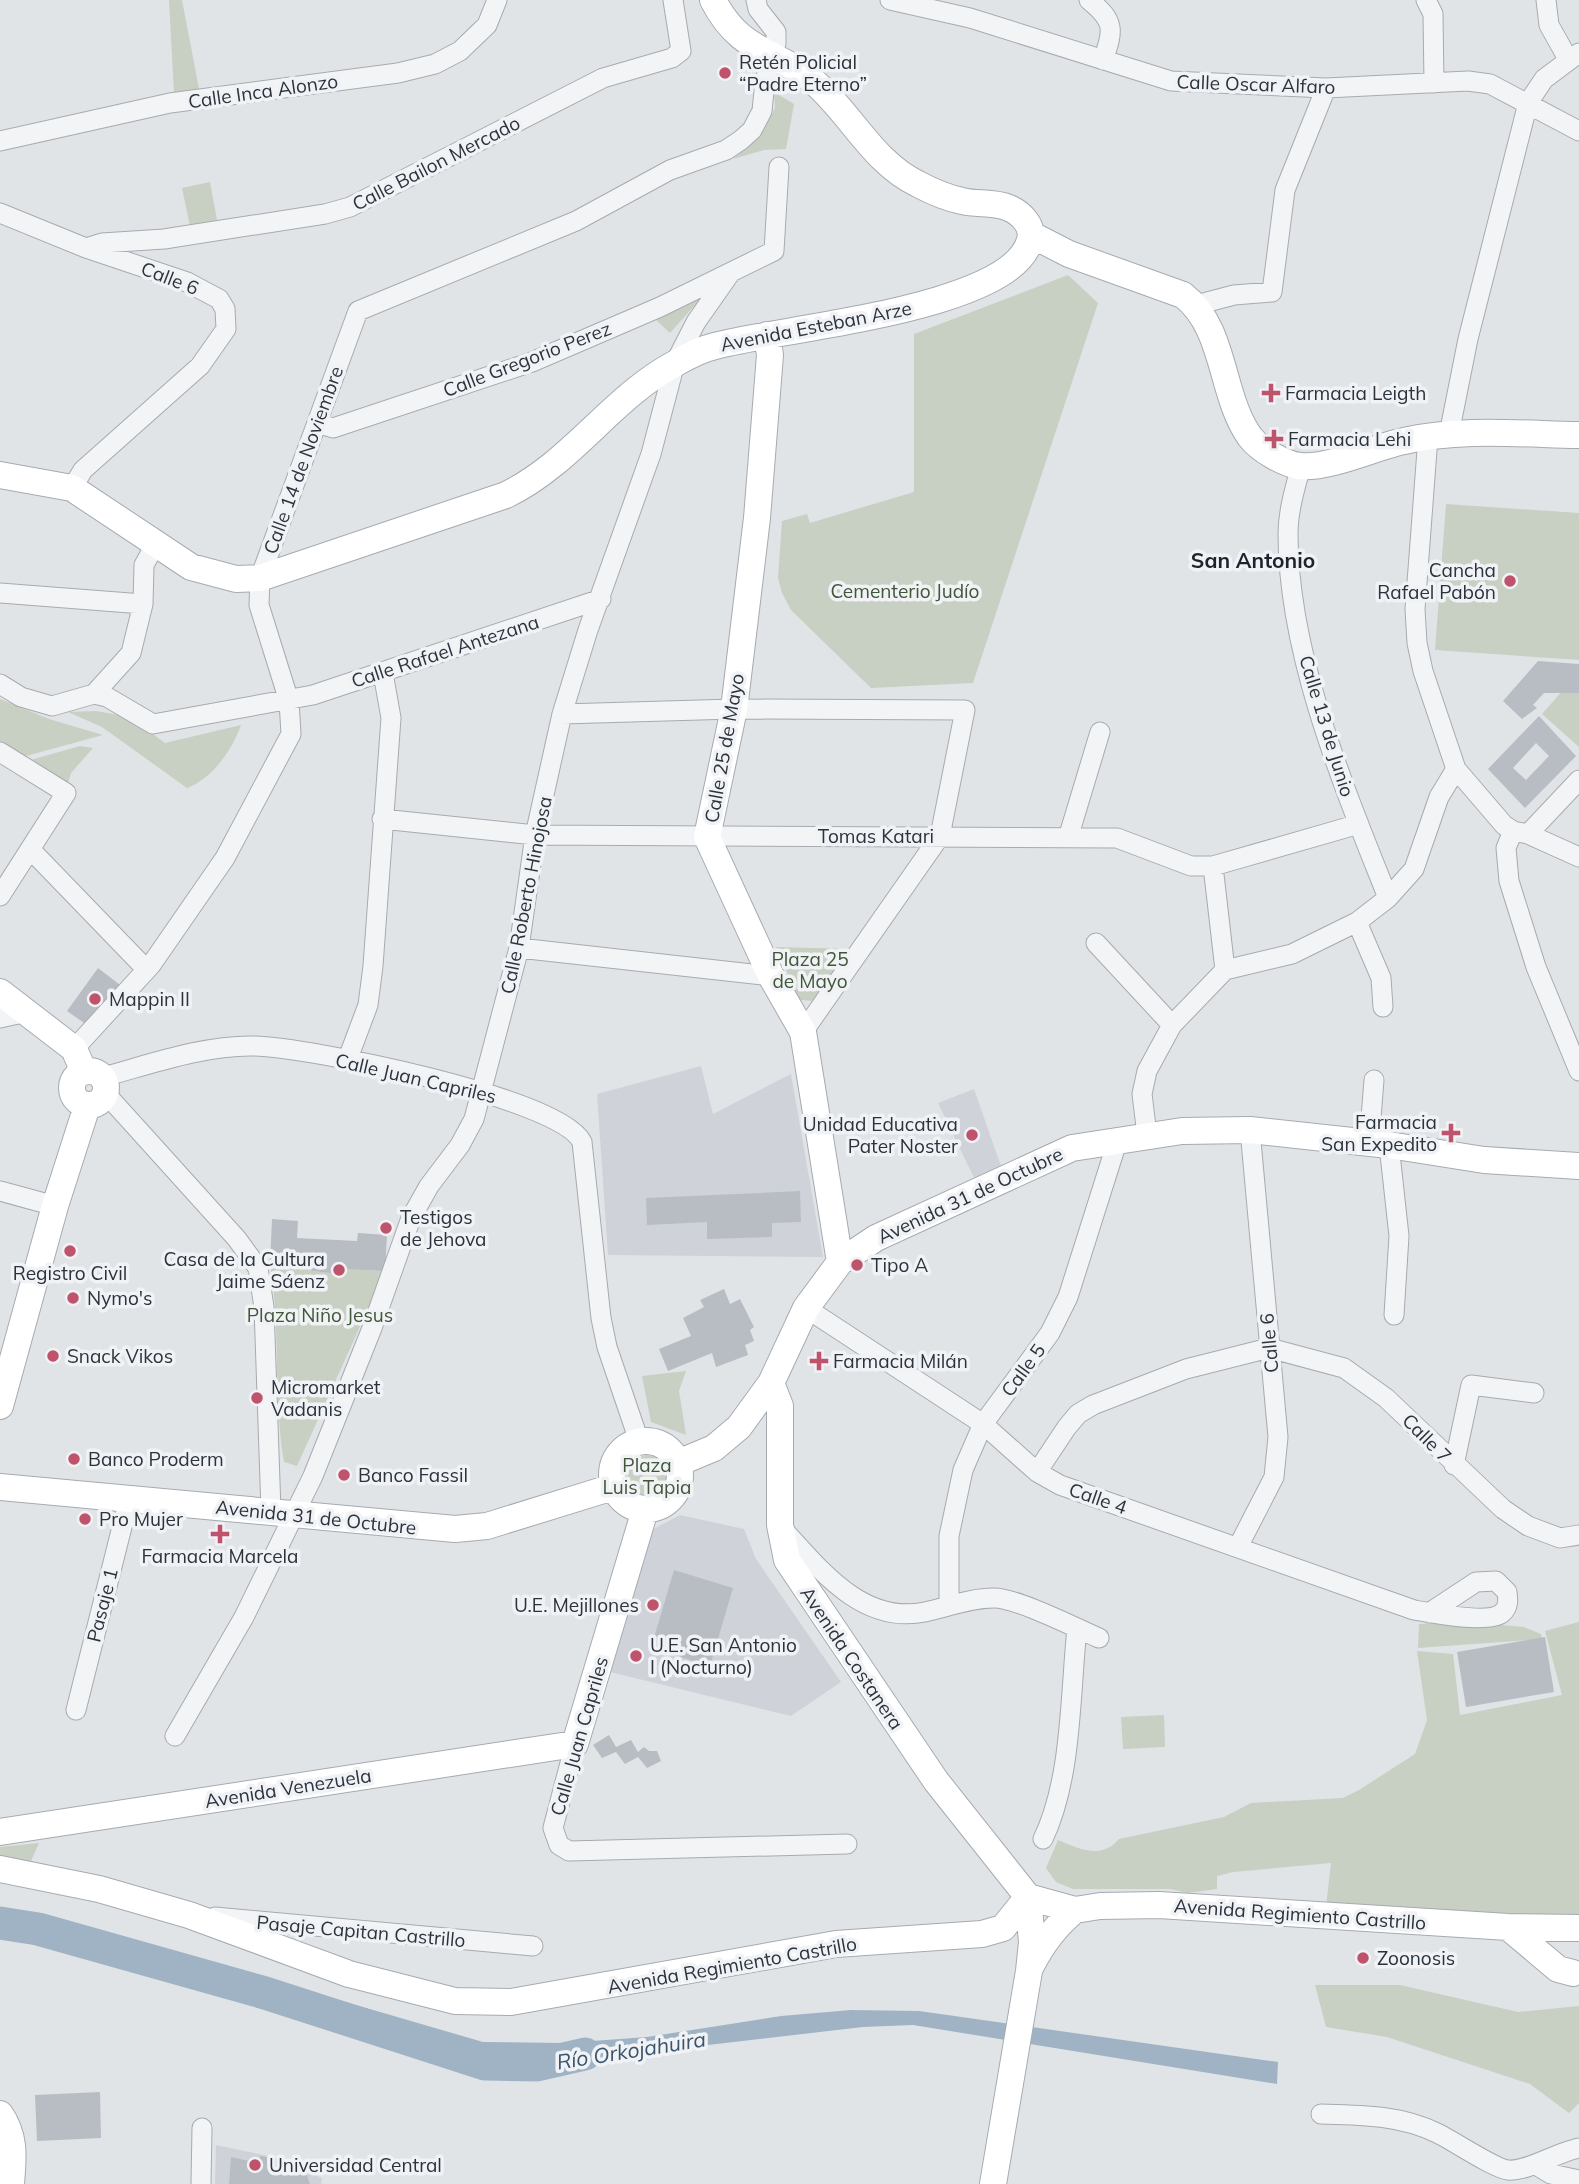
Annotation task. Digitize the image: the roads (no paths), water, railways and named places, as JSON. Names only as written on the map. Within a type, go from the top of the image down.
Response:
[{"type":"main road","points":[[713,0],[746,43],[791,65],[813,81],[897,172],[916,184],[963,201],[999,204],[1015,210],[1026,220],[1032,235],[1069,254],[1183,295],[1196,305],[1213,340],[1241,421],[1252,439],[1283,460],[1301,466],[1439,436],[1579,435]]},
{"type":"main road","name":"Avenida Esteban Arze","points":[[0,475],[72,488],[191,567],[236,579],[260,578],[506,495],[535,481],[637,391],[675,363],[713,346],[930,304],[997,276],[1014,265],[1027,251],[1032,235]]},
{"type":"main road","name":"Calle 25 de Mayo","points":[[767,335],[770,355],[757,518],[734,709],[708,837],[771,976],[803,1032],[840,1262]]},
{"type":"main road","points":[[0,992],[27,1012],[91,1080],[1,1400]]},
{"type":"main road","name":"Avenida 31 de Octubre","points":[[678,1463],[715,1448],[738,1427],[771,1383],[806,1308],[840,1262],[876,1238],[1046,1157],[1072,1148],[1147,1135],[1250,1130],[1379,1144],[1484,1160],[1579,1166]]},
{"type":"main road","name":"Avenida Costanera","points":[[771,1383],[780,1406],[780,1525],[786,1560],[936,1781],[1028,1897]]},
{"type":"main road","points":[[639,1441],[663,1444],[678,1463],[680,1476],[677,1489],[670,1500],[658,1507],[645,1510],[632,1507],[620,1499],[613,1488],[611,1476],[619,1453],[639,1441]]},
{"type":"main road","name":"Avenida 31 de Octubre","points":[[4,1493],[129,1499],[455,1529],[487,1526],[613,1488]]},
{"type":"main road","name":"Calle Juan Capriles","points":[[576,1744],[645,1510]]},
{"type":"main road","name":"Avenida Venezuela","points":[[0,1832],[576,1744]]},
{"type":"main road","name":"Avenida Regimiento Castrillo","points":[[0,1869],[99,1889],[189,1915],[349,1974],[455,2001],[511,2002],[836,1944],[982,1934],[1003,1928],[1028,1897],[1074,1910],[1100,1906],[1159,1905],[1508,1927],[1579,1928]]},
{"type":"main road","points":[[994,2178],[1029,1974],[1032,1942],[1028,1897]]},
{"type":"main road","points":[[1029,1974],[1039,1949],[1074,1910]]},
{"type":"main road","points":[[1508,1927],[1558,1969],[1576,1974]]},
{"type":"main road","points":[[1576,1974],[1561,1958],[1561,1948],[1570,1932],[1579,1928]]},
{"type":"main road","points":[[982,1934],[1011,1939],[1021,1950],[1029,1974]]},
{"type":"main road","points":[[0,2114],[11,2133],[14,2148],[11,2184]]},
{"type":"street","name":"Calle Inca Alonzo","points":[[0,141],[170,103],[398,73],[435,64],[460,51],[487,25],[497,0]]},
{"type":"street","name":"Calle Bailon Mercado","points":[[86,248],[102,243],[163,239],[325,214],[350,207],[603,78],[672,58],[681,51],[673,0]]},
{"type":"street","points":[[756,0],[758,9],[776,32],[770,57]]},
{"type":"street","name":"Calle Oscar Alfaro","points":[[890,0],[970,18],[1171,81],[1326,88],[1434,83],[1490,84],[1579,131]]},
{"type":"street","points":[[1089,0],[1105,13],[1112,32],[1103,60]]},
{"type":"street","points":[[1426,0],[1433,14],[1434,83]]},
{"type":"street","points":[[1546,0],[1549,25],[1573,56],[1544,79],[1528,103],[1468,339],[1439,436],[1415,609],[1417,643],[1423,671],[1456,769],[1504,825],[1579,857]]},
{"type":"street","name":"Calle 14 de Noviembre","points":[[91,1080],[146,969],[225,858],[258,801],[291,734],[289,701],[259,605],[260,578],[358,311],[576,221],[670,170],[726,150],[752,130],[762,111],[770,57]]},
{"type":"street","points":[[1196,305],[1234,295],[1272,292],[1285,190],[1326,88]]},
{"type":"street","name":"Calle Roberto Hinojosa","points":[[175,1736],[244,1618],[282,1512],[313,1476],[350,1385],[411,1217],[429,1185],[468,1130],[482,1090],[519,948],[535,835],[562,714],[651,454],[675,363],[696,322],[731,272],[774,251],[779,167]]},
{"type":"street","name":"Calle 6","points":[[0,213],[86,248],[187,282],[219,299],[225,309],[226,329],[200,366],[83,470],[72,488]]},
{"type":"street","name":"Calle Gregorio Perez","points":[[317,423],[332,428],[532,362],[660,307],[731,272]]},
{"type":"street","name":"Calle 13 de Junio","points":[[1301,466],[1287,532],[1309,678],[1359,824],[1388,898]]},
{"type":"street","points":[[0,684],[22,697],[52,706],[94,694],[131,653],[143,604],[144,565],[155,545]]},
{"type":"street","points":[[0,593],[143,604]]},
{"type":"street","name":"Calle Rafael Antezana","points":[[94,694],[107,697],[153,724],[289,701],[383,673],[601,599]]},
{"type":"street","points":[[347,1060],[368,1005],[391,718],[383,673]]},
{"type":"street","points":[[562,714],[734,709],[965,709],[940,836],[803,1032]]},
{"type":"street","points":[[1068,838],[1100,732]]},
{"type":"street","points":[[0,752],[66,793],[0,896]]},
{"type":"street","points":[[1147,1135],[1142,1094],[1147,1071],[1172,1025],[1225,970],[1292,954],[1357,922],[1388,898],[1414,869],[1439,797],[1456,769]]},
{"type":"street","points":[[1579,780],[1506,848],[1510,881],[1536,967],[1579,1071]]},
{"type":"street","name":"Tomas Katari","points":[[382,819],[535,835],[1117,838],[1191,866],[1213,866],[1359,824]]},
{"type":"street","points":[[30,849],[146,969]]},
{"type":"street","points":[[1213,866],[1225,970]]},
{"type":"street","points":[[1357,922],[1381,978],[1382,1007]]},
{"type":"street","points":[[1096,943],[1172,1025]]},
{"type":"street","points":[[519,948],[771,976]]},
{"type":"street","points":[[0,1018],[27,1012]]},
{"type":"street","name":"Calle Juan Capriles","points":[[91,1080],[198,1052],[255,1046],[347,1060],[482,1090],[566,1124],[582,1142],[601,1318],[607,1348],[639,1441]]},
{"type":"street","points":[[91,1080],[237,1239],[258,1268],[264,1307],[282,1512]]},
{"type":"street","points":[[1374,1080],[1379,1144],[1399,1236],[1394,1315]]},
{"type":"street","name":"Calle 6","points":[[1238,1547],[1273,1477],[1278,1455],[1250,1130]]},
{"type":"street","name":"Calle 5","points":[[949,1604],[953,1507],[963,1470],[983,1424],[1050,1333],[1068,1297],[1118,1139]]},
{"type":"street","points":[[0,1191],[55,1206]]},
{"type":"street","name":"Calle 4","points":[[806,1308],[983,1424],[1037,1472],[1060,1485],[1429,1613]]},
{"type":"street","points":[[1037,1472],[1067,1427],[1078,1414],[1093,1405],[1186,1369],[1269,1348]]},
{"type":"street","name":"Calle 7","points":[[1269,1348],[1317,1359],[1361,1378],[1413,1423],[1503,1510],[1528,1525],[1560,1538],[1579,1535]]},
{"type":"street","points":[[1454,1465],[1471,1385],[1534,1393]]},
{"type":"street","name":"Pasaje 1","points":[[76,1710],[129,1499]]},
{"type":"street","points":[[780,1525],[821,1570],[859,1602],[879,1612],[905,1615],[949,1604],[996,1598],[1099,1638]]},
{"type":"street","points":[[1043,1839],[1055,1816],[1062,1773],[1077,1628]]},
{"type":"street","name":"Calle Juan Capriles","points":[[576,1744],[553,1828],[559,1844],[569,1851],[847,1844]]},
{"type":"street","name":"Pasaje Capitan Castrillo","points":[[189,1915],[533,1946]]},
{"type":"street","points":[[1321,2114],[1377,2115],[1406,2122],[1435,2132],[1507,2171],[1536,2165],[1553,2154],[1579,2148]]},
{"type":"street","points":[[201,2184],[202,2128]]},
{"type":"street","points":[[1536,2165],[1551,2174],[1579,2180]]},
{"type":"water","points":[[0,1907],[137,1941],[483,2042],[565,2043],[647,2037],[781,2016],[851,2010],[919,2011],[1278,2062],[1277,2084],[913,2025],[863,2027],[535,2065],[478,2062],[284,1999],[32,1928],[0,1923]]},
{"type":"waterway","name":"Río Orkojahuira","points":[[0,1923],[38,1929],[265,1993],[485,2064],[537,2065],[585,2054]]},
{"type":"place","name":"Retén Policial “Padre Eterno”","points":[[725,73]]},
{"type":"place","name":"Farmacia Leigth","points":[[1271,393]]},
{"type":"place","name":"Farmacia Lehi","points":[[1274,439]]},
{"type":"place","name":"Cancha Rafael Pabón","points":[[1510,581]]},
{"type":"place","name":"Mappin II","points":[[95,999]]},
{"type":"place","name":"Farmacia San Expedito","points":[[1451,1133]]},
{"type":"place","name":"Unidad Educativa Pater Noster","points":[[972,1135]]},
{"type":"place","name":"Testigos de Jehova","points":[[386,1228]]},
{"type":"place","name":"Registro Civil","points":[[70,1251]]},
{"type":"place","name":"Tipo A","points":[[857,1265]]},
{"type":"place","name":"Casa de la Cultura Jaime Sáenz","points":[[339,1270]]},
{"type":"place","name":"Nymo's","points":[[73,1298]]},
{"type":"place","name":"Snack Vikos","points":[[53,1356]]},
{"type":"place","name":"Farmacia Milán","points":[[819,1361]]},
{"type":"place","name":"Micromarket Vadanis","points":[[257,1398]]},
{"type":"place","name":"Banco Proderm","points":[[74,1459]]},
{"type":"place","name":"Banco Fassil","points":[[344,1475]]},
{"type":"place","name":"Pro Mujer","points":[[85,1519]]},
{"type":"place","name":"Farmacia Marcela","points":[[220,1534]]},
{"type":"place","name":"U.E. Mejillones","points":[[653,1605]]},
{"type":"place","name":"U.E. San Antonio I (Nocturno)","points":[[636,1656]]},
{"type":"place","name":"Zoonosis","points":[[1363,1958]]},
{"type":"place","name":"Universidad Central","points":[[255,2165]]},
{"type":"district","name":"San Antonio","points":[[1253,560]]},
{"type":"park label","name":"Cementerio Judío","points":[[905,591]]},
{"type":"park label","name":"Plaza 25 de Mayo","points":[[810,970]]},
{"type":"park label","name":"Plaza Niño Jesus","points":[[320,1315]]},
{"type":"park label","name":"Plaza Luis Tapia","points":[[647,1476]]}]
